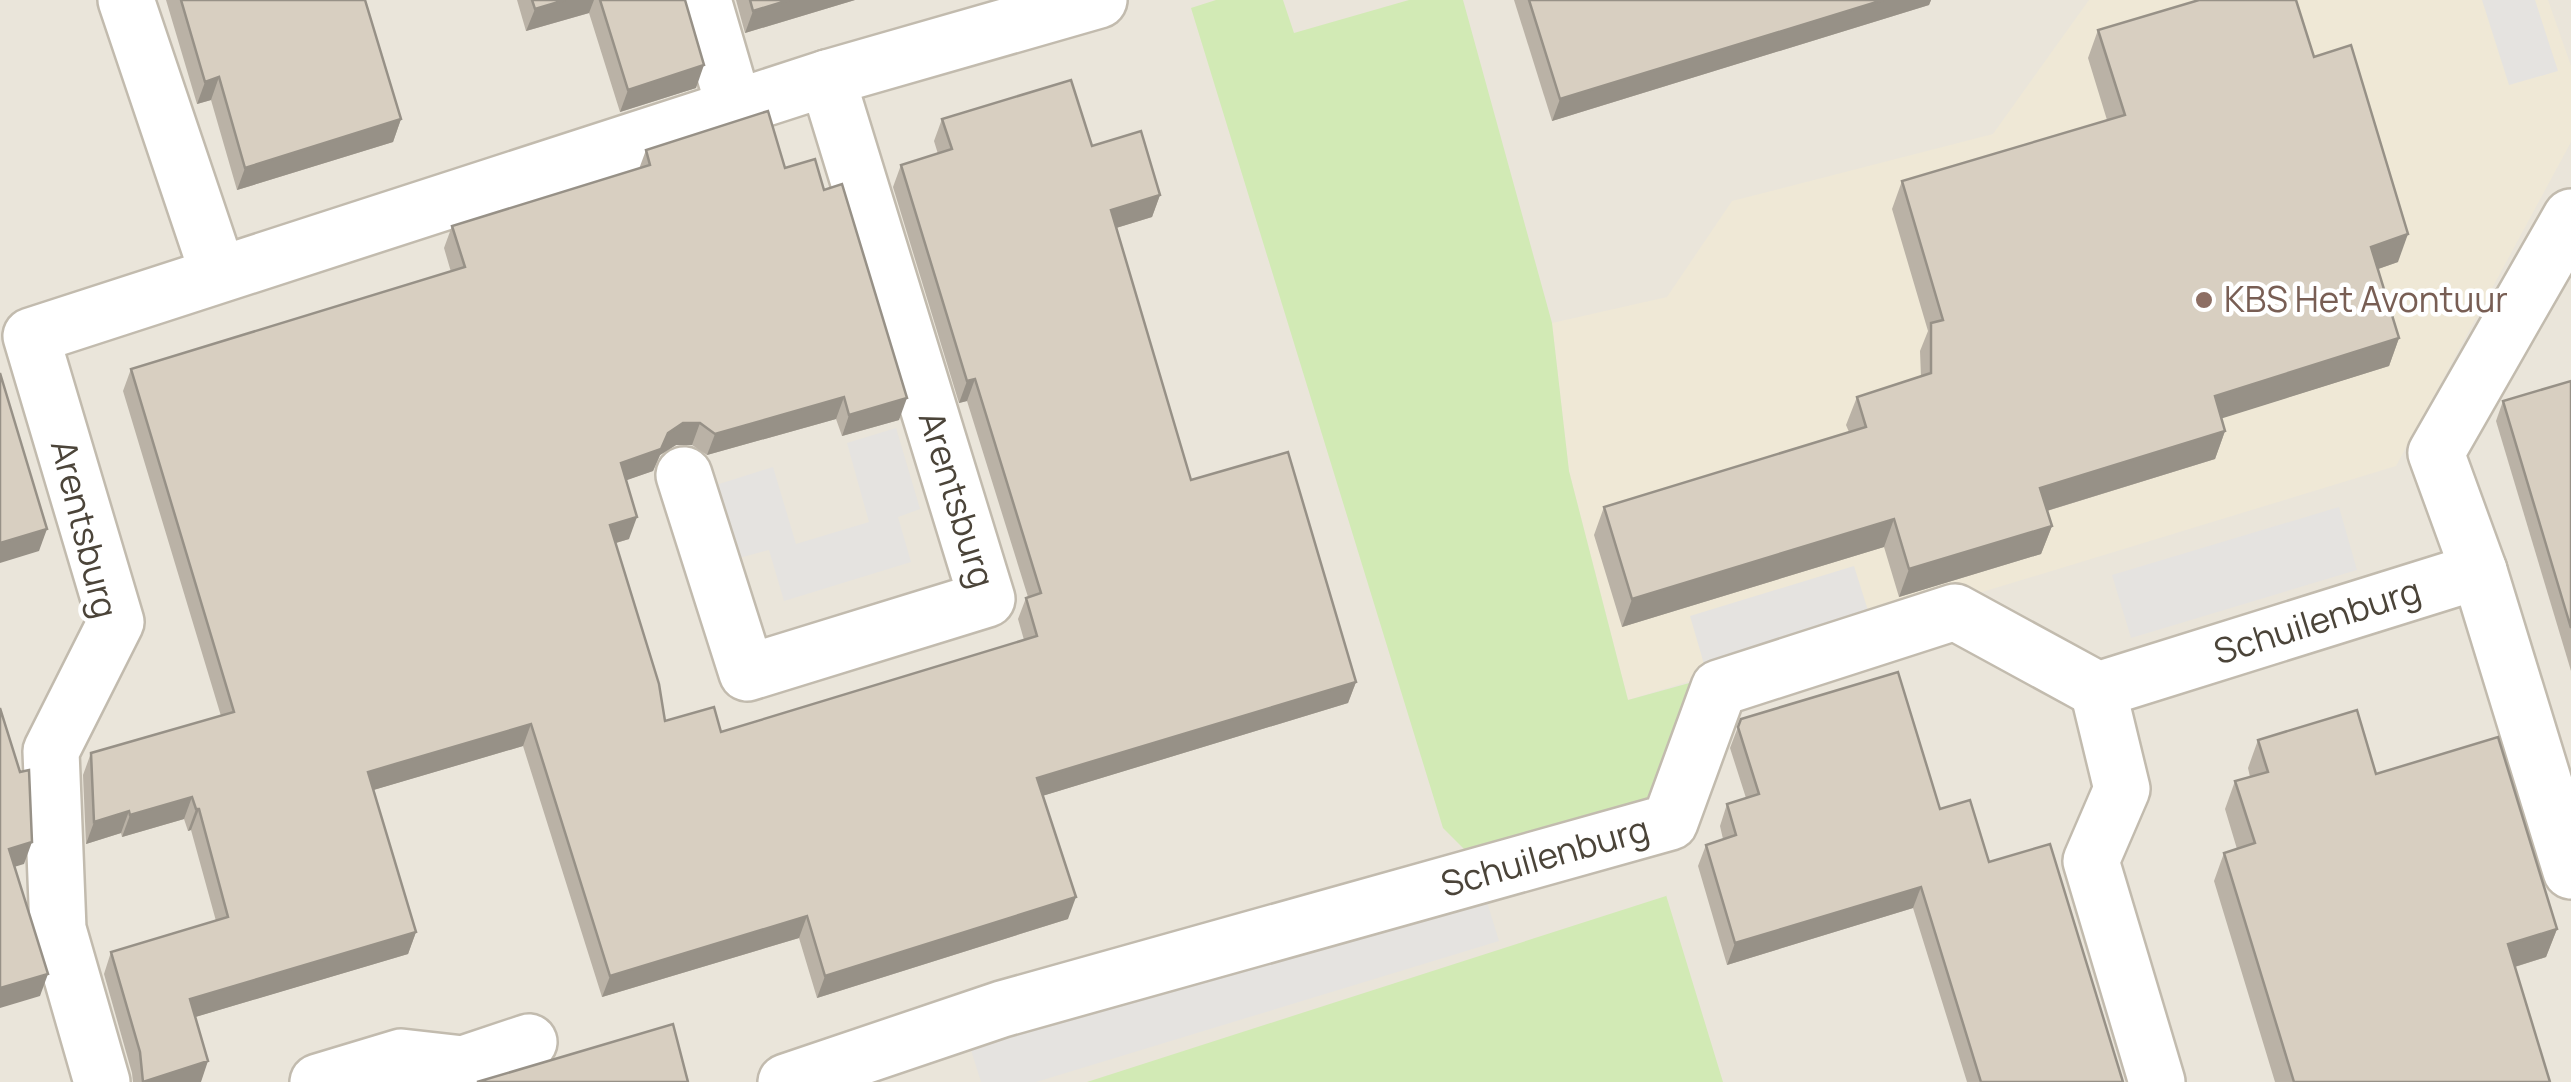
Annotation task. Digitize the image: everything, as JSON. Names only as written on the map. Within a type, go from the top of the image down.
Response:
[{"type":"street","points":[[126,0],[218,273]]},
{"type":"street","points":[[704,0],[734,106]]},
{"type":"street","name":"Arentsburg","points":[[102,1082],[58,929],[51,752],[116,622],[31,336],[734,106],[1098,0]]},
{"type":"street","name":"Arentsburg","points":[[684,475],[748,673],[986,599],[827,78]]},
{"type":"street","points":[[2571,218],[2436,452],[2479,571],[2571,871]]},
{"type":"street","name":"Schuilenburg","points":[[786,1082],[1002,1009],[1670,822],[1719,688],[1955,612],[2098,690],[2479,571]]},
{"type":"street","points":[[2098,690],[2122,789],[2092,861],[2157,1082]]},
{"type":"street","points":[[318,1082],[401,1057],[463,1064],[529,1042]]},
{"type":"shaded area","points":[[0,0],[2571,0],[2571,1082],[0,1082]]},
{"type":"shaded area","points":[[2089,0],[2548,0],[2571,66],[2571,142],[2396,466],[1628,700],[1569,471],[1552,323],[1667,297],[1732,201],[1993,134]]},
{"type":"shaded area","points":[[2482,0],[2535,0],[2558,71],[2509,85]]},
{"type":"shaded area","points":[[896,428],[920,509],[898,517],[911,562],[784,601],[769,550],[739,558],[716,485],[773,467],[796,544],[869,522],[847,443]]},
{"type":"shaded area","points":[[2339,507],[2357,570],[2131,638],[2112,575]]},
{"type":"shaded area","points":[[1854,566],[1871,620],[1706,671],[1690,616]]},
{"type":"shaded area","points":[[1483,889],[1499,941],[1036,1082],[981,1082],[970,1047]]},
{"type":"green space","points":[[1216,0],[1283,0],[1294,33],[1409,0],[1463,0],[1552,323],[1569,471],[1628,700],[1711,677],[1644,804],[1467,852],[1443,828],[1191,8]]},
{"type":"green space","points":[[1666,896],[1723,1082],[1087,1082]]},
{"type":"building","points":[[181,0],[365,0],[401,119],[245,168],[219,77],[205,82]]},
{"type":"building","points":[[532,0],[565,0],[535,9]]},
{"type":"building","points":[[600,0],[685,0],[704,65],[628,90]]},
{"type":"building","points":[[750,0],[789,0],[753,11]]},
{"type":"building","points":[[1529,0],[1883,0],[1560,99]]},
{"type":"building","points":[[2199,0],[2296,0],[2314,57],[2351,45],[2408,234],[2371,247],[2399,338],[2215,396],[2225,431],[2040,488],[2052,526],[1909,569],[1894,519],[1632,599],[1604,507],[1866,427],[1857,397],[1931,373],[1931,323],[1943,320],[1902,181],[2125,115],[2098,30]]},
{"type":"building","points":[[1071,80],[1092,146],[1141,131],[1160,195],[1111,210],[1191,480],[1288,452],[1356,682],[1037,778],[1076,897],[825,976],[807,916],[610,976],[531,724],[368,772],[416,932],[190,999],[208,1061],[143,1082],[140,1052],[111,952],[228,917],[199,809],[192,797],[94,822],[91,753],[234,712],[131,369],[465,267],[452,226],[650,165],[646,150],[768,111],[785,168],[815,159],[824,190],[842,184],[907,398],[849,415],[844,397],[715,434],[700,423],[683,423],[668,433],[661,449],[621,463],[637,517],[610,525],[659,684],[665,721],[714,707],[721,732],[1037,636],[1026,598],[1041,593],[975,379],[967,381],[901,165],[952,149],[942,119]]},
{"type":"building","points":[[0,373],[47,529],[0,543]]},
{"type":"building","points":[[2571,381],[2571,628],[2503,401]]},
{"type":"building","points":[[1898,672],[1940,809],[1970,800],[1989,862],[2050,844],[2123,1082],[1981,1082],[1921,887],[1735,943],[1706,845],[1736,835],[1727,804],[1759,794],[1738,727],[1741,719]]},
{"type":"building","points":[[0,708],[20,772],[29,770],[32,842],[9,849],[48,974],[0,988]]},
{"type":"building","points":[[2357,710],[2376,774],[2498,737],[2557,929],[2508,944],[2550,1082],[2294,1082],[2224,853],[2255,843],[2235,781],[2268,772],[2258,740]]},
{"type":"building","points":[[673,1024],[688,1082],[477,1082]]},
{"type":"place","name":"KBS Het Avontuur","points":[[2204,300]]}]
